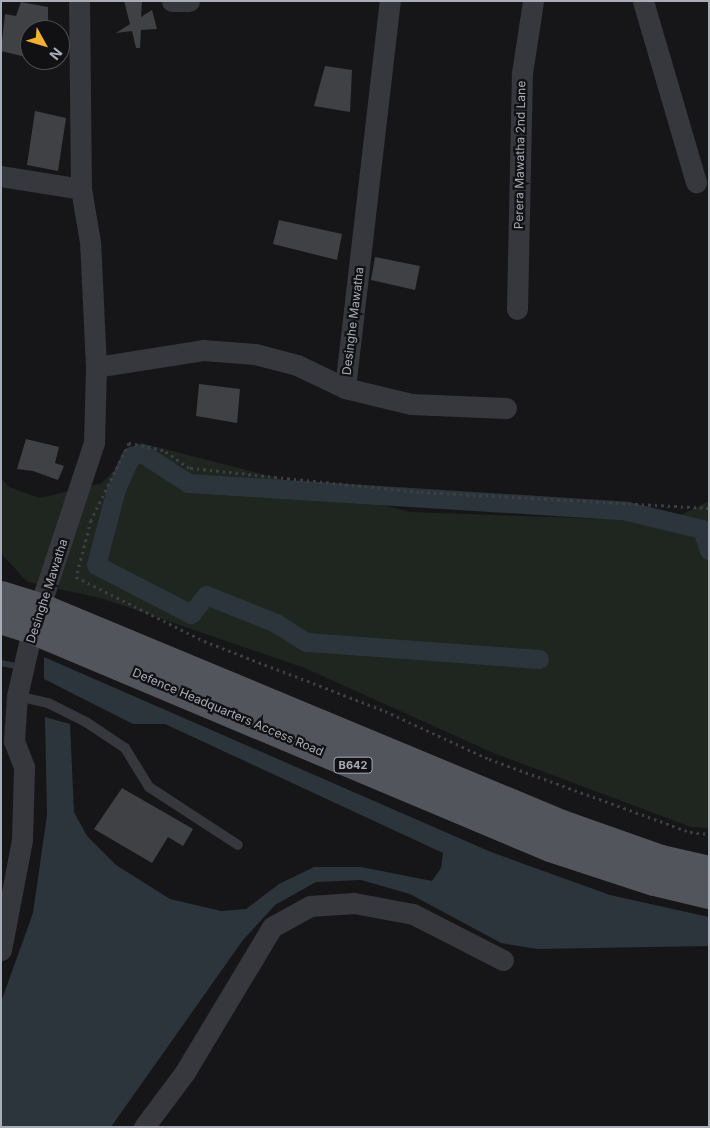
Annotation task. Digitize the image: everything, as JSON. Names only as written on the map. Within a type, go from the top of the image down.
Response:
[{"type":"main road","name":"Defence Headquarters Access Road","points":[[1,595],[36,618],[550,848],[654,882],[709,895]]},
{"type":"main road","name":"Defence Headquarters Access Road","points":[[1,620],[36,618],[562,824],[661,859],[709,870]]},
{"type":"street","points":[[79,1],[81,189],[90,242],[96,367]]},
{"type":"street","points":[[172,1],[189,1]]},
{"type":"street","name":"Desinghe Mawatha","points":[[1,950],[22,840],[24,767],[14,741],[9,693],[94,443],[96,367],[203,350],[255,354],[297,365],[345,388],[390,1]]},
{"type":"street","name":"Perera Mawatha 2nd Lane","points":[[517,309],[522,73],[533,1]]},
{"type":"street","points":[[643,1],[696,182]]},
{"type":"street","points":[[1,176],[81,189]]},
{"type":"street","points":[[345,388],[411,404],[506,408]]},
{"type":"street","points":[[144,1127],[185,1072],[272,927],[310,906],[354,903],[413,914],[503,960]]},
{"type":"lane","points":[[9,693],[48,703],[86,722],[125,748],[149,787],[238,845]]},
{"type":"path","points":[[709,508],[419,492],[189,468],[164,450],[129,443],[91,520],[76,577],[204,641],[385,711],[489,759],[690,832],[709,834]]},
{"type":"shaded area","points":[[141,443],[410,512],[669,521],[709,501],[709,828],[691,827],[491,752],[305,668],[104,599],[28,582],[1,554],[1,478],[9,487],[40,498],[102,483]]},
{"type":"shaded area","points":[[44,657],[491,852],[610,895],[709,917],[709,946],[537,949],[501,943],[410,894],[361,880],[316,882],[275,905],[243,940],[111,1127],[1,1127],[1,1002],[33,913],[47,815],[45,717],[70,724],[74,812],[87,836],[116,865],[170,899],[221,911],[246,909],[279,884],[314,867],[361,867],[432,881],[441,868],[443,853],[165,724],[133,724],[44,679]]},
{"type":"building","points":[[124,1],[142,1],[141,17],[152,10],[157,29],[141,30],[140,48],[136,48],[132,31],[116,33],[130,24]]},
{"type":"building","points":[[21,2],[48,7],[48,20],[20,20],[20,56],[1,51],[5,14],[16,16]]},
{"type":"building","points":[[325,66],[352,70],[350,112],[314,106]]},
{"type":"building","points":[[35,111],[66,118],[58,171],[27,165]]},
{"type":"building","points":[[279,220],[342,234],[337,260],[273,244]]},
{"type":"building","points":[[375,257],[420,266],[415,290],[371,280]]},
{"type":"building","points":[[199,384],[240,389],[237,423],[196,416]]},
{"type":"building","points":[[26,439],[59,447],[55,463],[64,466],[58,480],[33,471],[17,469]]},
{"type":"building","points":[[122,788],[193,829],[183,846],[168,837],[152,863],[94,829]]},
{"type":"waterway","points":[[539,659],[306,642],[276,623],[206,595],[191,614],[96,565],[116,489],[131,456],[142,453],[188,483],[627,511],[702,529],[709,550]]},
{"type":"waterway","points":[[1,663],[16,666]]}]
